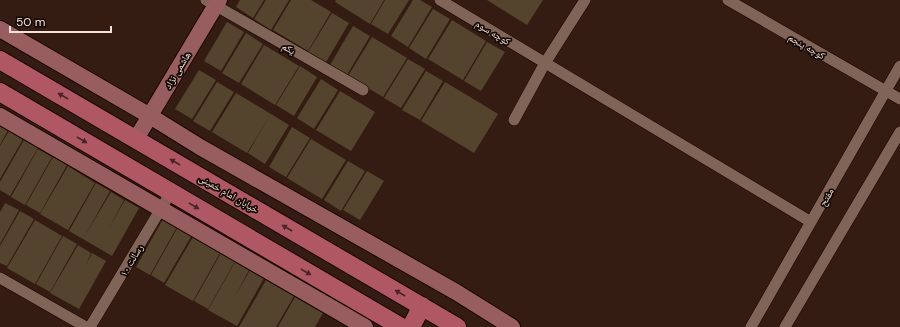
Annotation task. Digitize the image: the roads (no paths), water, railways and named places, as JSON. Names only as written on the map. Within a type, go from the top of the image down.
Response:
[{"type":"main road","name":"خیابان امام خمینی","points":[[0,60],[457,327]]},
{"type":"main road","points":[[0,92],[401,327]]},
{"type":"main road","points":[[411,327],[422,306]]},
{"type":"street","name":"کوچه سوم","points":[[440,0],[811,222]]},
{"type":"street","points":[[514,120],[545,64],[585,0]]},
{"type":"street","name":"کوچه پنجم","points":[[728,0],[900,99]]},
{"type":"street","name":"یکم","points":[[213,2],[363,90]]},
{"type":"street","name":"هاشمی نژاد","points":[[136,139],[213,2]]},
{"type":"street","points":[[0,29],[150,116],[200,147],[456,292],[512,327]]},
{"type":"street","name":"مفتح","points":[[751,327],[900,66]]},
{"type":"street","points":[[0,116],[365,327]]},
{"type":"street","points":[[785,327],[900,132]]},
{"type":"street","name":"رسالت ۱۰","points":[[90,327],[171,192]]},
{"type":"street","points":[[0,278],[86,327]]}]
